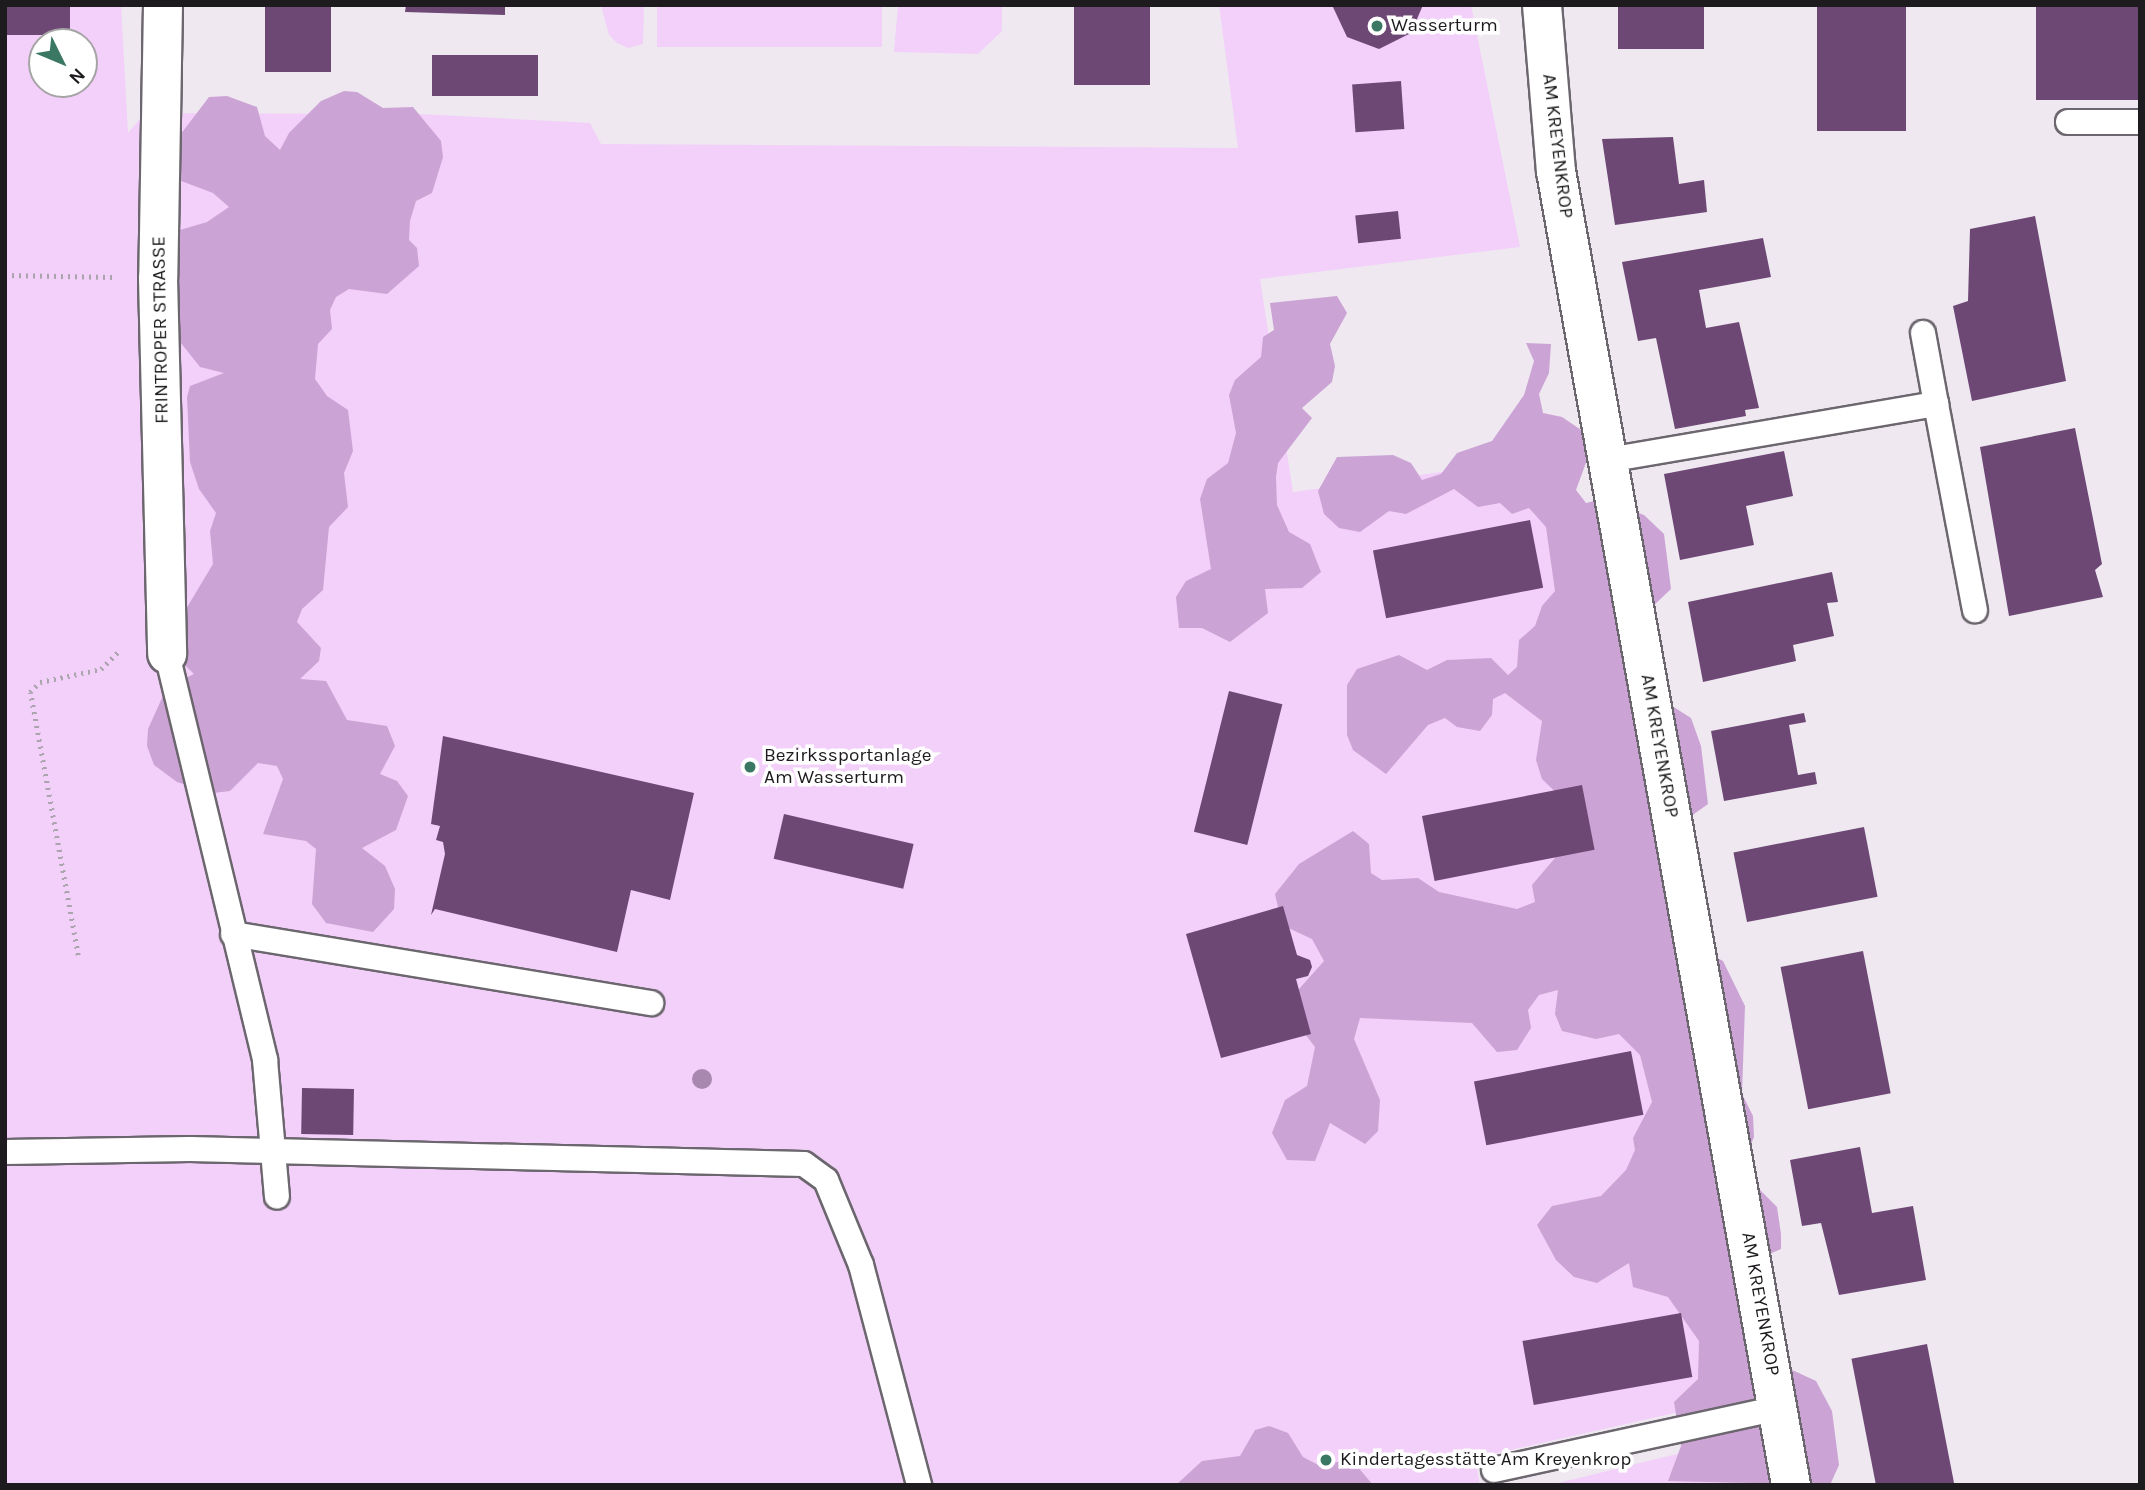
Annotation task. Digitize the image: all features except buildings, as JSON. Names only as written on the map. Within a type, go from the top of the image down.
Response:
[{"type":"main road","name":"FRINTROPER STRASSE","points":[[163,5],[158,278],[167,654]]},
{"type":"main road","name":"AM KREYENKROP","points":[[1542,5],[1556,171],[1791,1485]]},
{"type":"lane","points":[[2068,122],[2140,122]]},
{"type":"lane","points":[[1923,333],[1975,610]]},
{"type":"lane","points":[[1608,460],[1936,404]]},
{"type":"lane","points":[[167,654],[265,1060],[277,1196]]},
{"type":"lane","points":[[233,934],[651,1003]]},
{"type":"lane","points":[[5,1152],[275,1151],[804,1164],[826,1180],[861,1265],[919,1485]]},
{"type":"lane","points":[[1494,1470],[1778,1408]]},
{"type":"path","points":[[5,275],[158,278]]},
{"type":"path","points":[[78,955],[30,692],[40,682],[101,669],[119,650],[139,610],[166,592]]},
{"type":"shaded area","name":"Bezirkssportanlage Am Wasserturm","points":[[70,5],[121,5],[128,133],[145,113],[420,114],[590,123],[601,144],[1238,148],[1219,5],[1471,5],[1520,247],[1260,279],[1293,492],[1555,457],[1723,1402],[1475,1458],[1480,1485],[5,1485],[5,35],[28,35],[28,98],[98,98],[98,28],[70,28]]},
{"type":"shaded area","points":[[601,5],[644,5],[643,44],[628,48],[617,43],[609,35]]},
{"type":"shaded area","points":[[657,5],[882,5],[882,47],[657,47]]},
{"type":"shaded area","points":[[898,5],[1002,5],[1002,31],[978,54],[894,52]]},
{"type":"shaded area","points":[[344,91],[357,92],[383,108],[413,107],[441,141],[443,157],[432,193],[416,201],[410,221],[409,240],[417,248],[419,266],[387,294],[349,289],[336,297],[330,310],[332,329],[318,344],[315,379],[327,396],[348,410],[353,451],[344,473],[348,507],[329,527],[323,590],[302,609],[297,622],[321,648],[319,661],[300,679],[326,681],[347,720],[387,726],[395,746],[380,774],[397,781],[408,796],[396,830],[362,848],[385,866],[395,889],[394,909],[373,932],[326,923],[312,904],[316,849],[306,841],[263,834],[283,779],[277,766],[258,763],[230,791],[213,793],[177,782],[154,765],[147,746],[148,729],[167,687],[194,674],[179,659],[180,619],[213,564],[210,531],[216,513],[199,489],[190,462],[187,397],[190,386],[224,373],[200,367],[169,328],[169,254],[180,230],[207,222],[229,207],[213,193],[176,179],[177,139],[209,97],[227,96],[257,107],[265,136],[280,150],[289,133],[321,101]]},
{"type":"shaded area","points":[[1337,296],[1347,313],[1330,344],[1335,366],[1332,382],[1302,408],[1312,418],[1278,463],[1276,477],[1277,505],[1289,532],[1310,544],[1321,572],[1302,588],[1265,589],[1268,613],[1230,642],[1202,628],[1179,628],[1176,597],[1186,581],[1211,569],[1200,499],[1207,479],[1228,463],[1236,433],[1229,395],[1235,380],[1261,357],[1263,337],[1274,330],[1270,303]]},
{"type":"shaded area","points":[[1526,343],[1551,344],[1549,373],[1539,394],[1543,413],[1562,417],[1587,434],[1591,449],[1576,490],[1586,503],[1602,499],[1644,515],[1664,534],[1671,589],[1635,623],[1650,692],[1691,718],[1701,746],[1708,804],[1680,824],[1696,947],[1723,961],[1745,1006],[1742,1094],[1753,1116],[1754,1137],[1747,1154],[1752,1182],[1777,1207],[1781,1234],[1781,1249],[1760,1258],[1790,1369],[1816,1381],[1832,1411],[1839,1465],[1830,1485],[1668,1481],[1681,1446],[1674,1402],[1698,1379],[1699,1341],[1668,1297],[1633,1287],[1629,1263],[1597,1283],[1574,1277],[1556,1260],[1537,1225],[1552,1206],[1601,1196],[1626,1170],[1635,1150],[1633,1138],[1652,1102],[1640,1055],[1619,1034],[1596,1039],[1562,1031],[1555,1014],[1558,990],[1539,995],[1528,1010],[1531,1028],[1517,1050],[1497,1052],[1472,1023],[1360,1018],[1354,1039],[1380,1100],[1378,1131],[1365,1144],[1330,1123],[1315,1161],[1287,1160],[1272,1133],[1285,1100],[1307,1086],[1315,1047],[1298,1025],[1299,989],[1324,961],[1312,939],[1282,925],[1275,894],[1299,864],[1353,831],[1369,844],[1371,873],[1382,880],[1418,878],[1439,892],[1517,909],[1535,902],[1532,885],[1566,845],[1575,811],[1542,779],[1536,760],[1542,721],[1505,693],[1493,699],[1492,715],[1480,731],[1457,727],[1445,718],[1428,725],[1386,774],[1353,750],[1347,735],[1347,685],[1357,669],[1399,655],[1427,670],[1447,660],[1491,658],[1508,675],[1517,667],[1519,640],[1535,626],[1542,606],[1555,591],[1546,527],[1529,508],[1512,514],[1500,503],[1478,507],[1454,489],[1406,514],[1389,511],[1360,532],[1339,528],[1324,514],[1318,491],[1337,457],[1393,455],[1411,463],[1422,480],[1441,474],[1457,453],[1492,441],[1524,395],[1534,361]]},
{"type":"shaded area","points":[[1269,1426],[1288,1433],[1303,1457],[1322,1467],[1340,1461],[1357,1466],[1373,1485],[1176,1485],[1202,1461],[1240,1456],[1255,1430]]},
{"type":"shaded area","points":[[1734,1440],[1742,1485],[1550,1485]]},
{"type":"place","name":"Wasserturm","points":[[1377,26]]},
{"type":"place","name":"Bezirkssportanlage Am Wasserturm","points":[[750,767]]},
{"type":"place","name":"Kindertagesstätte Am Kreyenkrop","points":[[1326,1460]]}]
